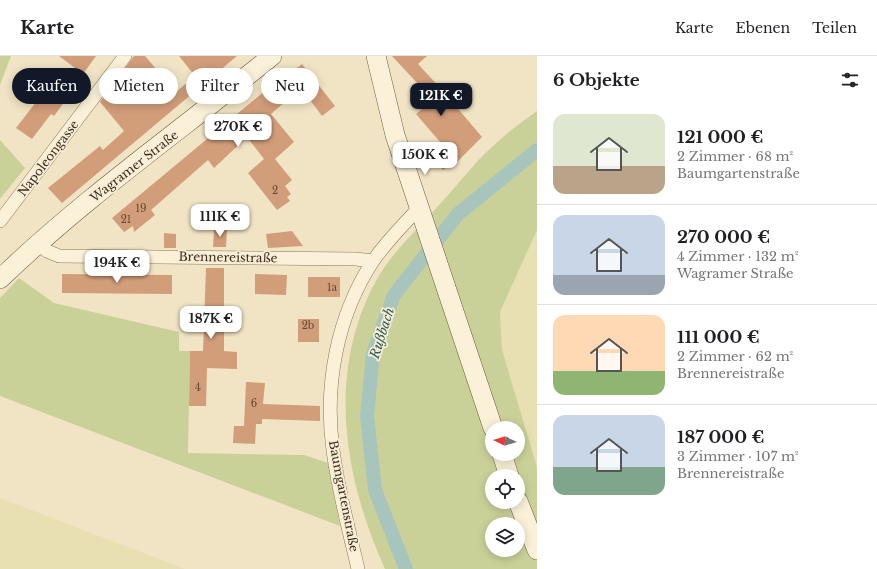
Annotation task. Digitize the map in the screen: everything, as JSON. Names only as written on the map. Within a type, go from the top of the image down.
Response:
[{"type":"main road","name":"Wagramer Straße","points":[[0,279],[38,244],[272,56]]},
{"type":"main road","points":[[376,56],[395,135],[491,421]]},
{"type":"main road","points":[[521,509],[537,550]]},
{"type":"street","name":"Napoleongasse","points":[[0,221],[125,56]]},
{"type":"street","name":"Baumgartenstraße","points":[[358,569],[332,450],[331,390],[339,338],[346,316],[373,261],[419,208]]},
{"type":"street","name":"Brennereistraße","points":[[38,244],[46,251],[59,256],[356,259],[373,261]]},
{"type":"shaded area","points":[[537,230],[537,467],[525,427],[525,421],[523,421],[502,350],[500,312]]},
{"type":"shaded area","points":[[0,498],[185,569],[0,569]]},
{"type":"green space","points":[[0,56],[11,56],[0,85]]},
{"type":"green space","points":[[537,111],[537,230],[500,312],[502,350],[523,421],[485,421],[485,461],[525,461],[525,427],[537,467],[537,569],[385,569],[371,535],[359,499],[351,462],[346,425],[346,388],[351,352],[360,316],[376,281],[397,251],[485,154],[508,133]]},
{"type":"green space","points":[[0,140],[25,168],[0,199]]},
{"type":"green space","points":[[19,278],[54,303],[179,332],[179,351],[190,351],[188,453],[304,455],[328,463],[340,526],[0,396],[0,298]]},
{"type":"building","points":[[59,56],[96,56],[87,68],[75,68]]},
{"type":"building","points":[[134,56],[145,56],[155,68],[125,68]]},
{"type":"building","points":[[179,56],[237,56],[223,68],[189,68]]},
{"type":"building","points":[[392,56],[427,56],[418,64],[482,137],[457,162],[455,160],[443,170],[428,153],[440,142],[416,114],[433,100]]},
{"type":"building","points":[[302,64],[305,68],[297,68]]},
{"type":"building","points":[[186,84],[186,99],[62,203],[48,188],[100,146],[103,150],[124,131],[102,104],[178,104],[178,90]]},
{"type":"building","points":[[319,86],[335,106],[322,116],[313,104],[319,104]]},
{"type":"building","points":[[261,94],[261,104],[283,104],[271,114],[294,142],[275,159],[292,180],[285,186],[291,194],[287,197],[290,201],[277,210],[248,173],[264,159],[247,137],[214,168],[208,160],[151,210],[155,215],[134,232],[133,226],[124,232],[112,218],[249,104],[253,104],[253,101]]},
{"type":"building","points":[[35,104],[63,104],[54,116],[51,114],[32,139],[16,128]]},
{"type":"building","points":[[214,230],[227,230],[226,247],[213,247]]},
{"type":"building","points":[[292,231],[303,246],[268,248],[266,234]]},
{"type":"building","points":[[164,233],[176,234],[176,248],[164,248]]},
{"type":"building","points":[[206,268],[224,268],[224,351],[237,352],[237,369],[207,368],[206,406],[189,406],[190,351],[203,351]]},
{"type":"building","points":[[62,274],[172,275],[172,294],[62,293]]},
{"type":"building","points":[[255,274],[287,275],[286,295],[255,294]]},
{"type":"building","points":[[308,277],[340,277],[340,297],[308,297]]},
{"type":"building","points":[[298,319],[319,319],[319,342],[298,342]]},
{"type":"building","points":[[246,382],[265,383],[263,404],[320,406],[320,421],[262,419],[262,424],[256,424],[255,444],[233,443],[234,426],[244,426]]},
{"type":"waterway","name":"Rußbach","points":[[406,569],[375,490],[367,416],[373,354],[394,295],[458,214],[537,150]]}]
